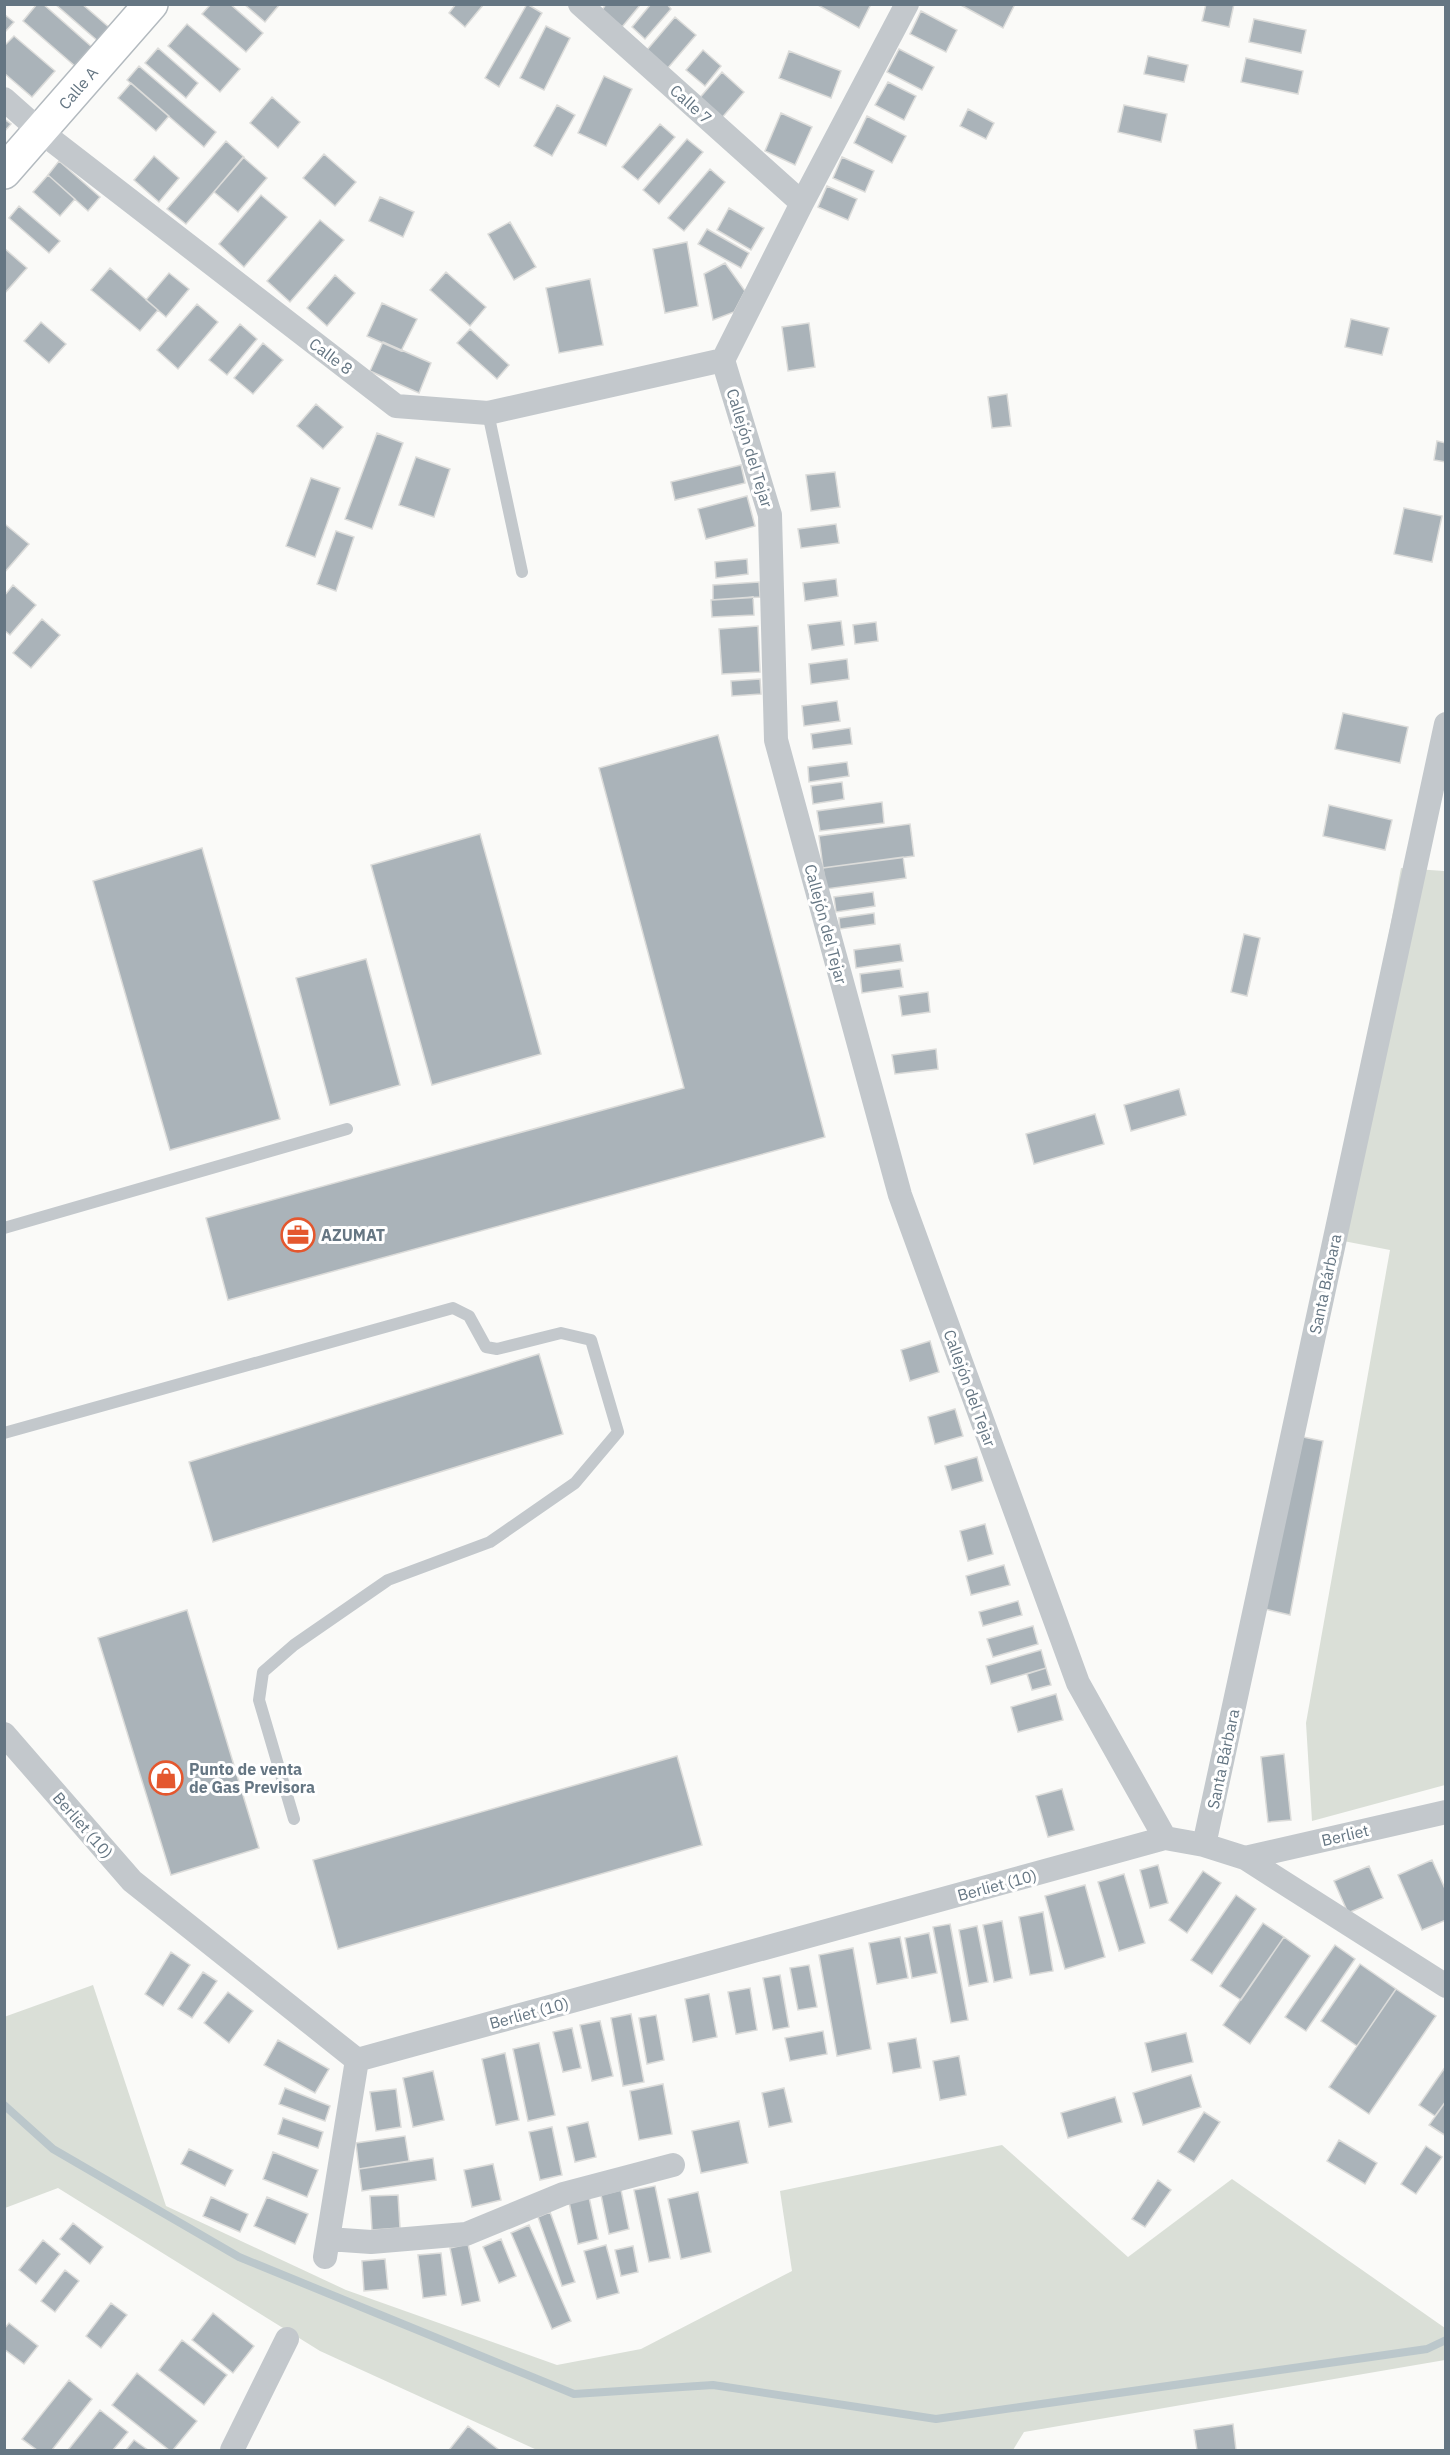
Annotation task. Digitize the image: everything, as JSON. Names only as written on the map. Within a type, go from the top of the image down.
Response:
[{"type":"street","name":"Calle A","points":[[4,172],[151,4]]},
{"type":"street","name":"Calle 7","points":[[580,4],[802,203]]},
{"type":"street","points":[[723,360],[802,203],[907,4]]},
{"type":"street","name":"Calle 8","points":[[4,99],[40,131],[396,406],[488,413],[723,360]]},
{"type":"street","name":"Callejón del Tejar","points":[[723,360],[770,515],[776,740],[900,1195],[1078,1683],[1165,1838]]},
{"type":"street","name":"Santa Bárbara","points":[[1204,1845],[1446,724]]},
{"type":"street","name":"Berliet (10)","points":[[4,1734],[132,1881],[357,2060],[1165,1838]]},
{"type":"street","name":"Berliet","points":[[1245,1858],[1446,1812]]},
{"type":"street","points":[[1165,1838],[1204,1845],[1245,1858],[1446,1986]]},
{"type":"street","points":[[357,2060],[327,2248],[466,2234],[563,2194],[673,2165]]},
{"type":"street","points":[[232,2451],[286,2339]]},
{"type":"lane","points":[[488,413],[522,572]]},
{"type":"lane","points":[[4,1228],[347,1129]]},
{"type":"lane","points":[[4,1433],[453,1308],[470,1316],[486,1347],[497,1349],[561,1332],[591,1340],[618,1432],[576,1483],[490,1542],[388,1580],[294,1645],[263,1672],[259,1700],[294,1819]]},
{"type":"shaded area","points":[[1445,864],[1445,1785],[1312,1821],[1306,1723],[1390,1250],[1333,1239],[1401,868],[1444,871]]},
{"type":"shaded area","points":[[93,1985],[166,2206],[346,2290],[557,2365],[641,2349],[792,2271],[780,2191],[1002,2145],[1128,2257],[1232,2179],[1445,2328],[1445,2360],[1024,2432],[1013,2450],[537,2450],[320,2351],[58,2188],[5,2208],[4,2017]]},
{"type":"building","points":[[37,4],[43,4],[93,48],[76,67],[23,21]]},
{"type":"building","points":[[55,4],[82,4],[111,29],[99,42]]},
{"type":"building","points":[[211,4],[230,4],[263,33],[246,52],[202,14]]},
{"type":"building","points":[[244,4],[280,4],[265,22]]},
{"type":"building","points":[[456,4],[484,4],[465,27],[449,13]]},
{"type":"building","points":[[527,4],[542,13],[499,87],[485,78]]},
{"type":"building","points":[[606,4],[641,4],[622,27],[602,10]]},
{"type":"building","points":[[651,4],[667,4],[671,9],[645,39],[632,27]]},
{"type":"building","points":[[816,4],[871,4],[859,28]]},
{"type":"building","points":[[959,4],[1015,4],[1003,28]]},
{"type":"building","points":[[1206,4],[1234,4],[1229,27],[1202,21]]},
{"type":"building","points":[[921,11],[957,30],[946,52],[910,34]]},
{"type":"building","points":[[4,14],[14,22],[4,33]]},
{"type":"building","points":[[675,17],[696,35],[667,69],[646,51]]},
{"type":"building","points":[[1254,19],[1306,30],[1301,53],[1249,42]]},
{"type":"building","points":[[187,24],[240,69],[220,92],[168,46]]},
{"type":"building","points":[[546,26],[570,38],[544,90],[520,78]]},
{"type":"building","points":[[14,36],[55,71],[32,97],[4,73],[4,46]]},
{"type":"building","points":[[158,48],[198,83],[186,98],[145,63]]},
{"type":"building","points":[[899,49],[934,67],[922,90],[887,72]]},
{"type":"building","points":[[703,50],[721,66],[705,86],[686,70]]},
{"type":"building","points":[[789,51],[841,71],[831,98],[779,78]]},
{"type":"building","points":[[1148,56],[1188,65],[1184,82],[1144,74]]},
{"type":"building","points":[[1246,58],[1303,71],[1298,94],[1241,82]]},
{"type":"building","points":[[139,66],[216,132],[204,147],[127,80]]},
{"type":"building","points":[[722,72],[744,92],[720,120],[697,101]]},
{"type":"building","points":[[604,76],[632,89],[606,146],[578,133]]},
{"type":"building","points":[[888,82],[916,96],[904,120],[875,105]]},
{"type":"building","points":[[131,83],[169,116],[156,131],[118,98]]},
{"type":"building","points":[[272,97],[300,122],[278,148],[250,123]]},
{"type":"building","points":[[557,105],[575,115],[552,156],[534,146]]},
{"type":"building","points":[[1124,105],[1167,114],[1161,142],[1118,132]]},
{"type":"building","points":[[968,109],[994,123],[986,139],[960,126]]},
{"type":"building","points":[[781,113],[812,127],[795,165],[765,151]]},
{"type":"building","points":[[867,116],[906,136],[892,163],[854,143]]},
{"type":"building","points":[[4,119],[11,124],[4,132]]},
{"type":"building","points":[[660,124],[675,137],[638,180],[622,167]]},
{"type":"building","points":[[687,139],[703,152],[659,204],[643,190]]},
{"type":"building","points":[[226,141],[244,157],[186,224],[167,209]]},
{"type":"building","points":[[324,154],[356,182],[335,206],[303,178]]},
{"type":"building","points":[[154,156],[179,178],[159,202],[134,180]]},
{"type":"building","points":[[243,157],[267,178],[238,212],[214,192]]},
{"type":"building","points":[[842,157],[874,171],[865,192],[833,178]]},
{"type":"building","points":[[59,161],[100,197],[88,211],[48,175]]},
{"type":"building","points":[[710,169],[725,182],[684,231],[668,218]]},
{"type":"building","points":[[48,175],[75,199],[60,216],[33,192]]},
{"type":"building","points":[[827,186],[857,199],[848,220],[818,207]]},
{"type":"building","points":[[261,195],[287,217],[244,267],[219,244]]},
{"type":"building","points":[[380,197],[414,212],[403,237],[369,221]]},
{"type":"building","points":[[19,206],[60,241],[49,253],[9,218]]},
{"type":"building","points":[[729,208],[764,228],[751,250],[717,230]]},
{"type":"building","points":[[320,220],[344,240],[290,302],[267,281]]},
{"type":"building","points":[[510,222],[536,267],[514,280],[488,234]]},
{"type":"building","points":[[707,229],[749,253],[741,268],[698,244]]},
{"type":"building","points":[[687,242],[698,306],[665,313],[653,249]]},
{"type":"building","points":[[4,248],[27,268],[4,294]]},
{"type":"building","points":[[725,263],[745,291],[734,312],[713,320],[704,274]]},
{"type":"building","points":[[110,268],[158,310],[140,331],[91,290]]},
{"type":"building","points":[[446,272],[486,307],[470,326],[430,290]]},
{"type":"building","points":[[169,273],[189,289],[166,317],[146,300]]},
{"type":"building","points":[[335,275],[355,293],[327,326],[307,308]]},
{"type":"building","points":[[590,279],[603,345],[559,353],[546,288]]},
{"type":"building","points":[[382,303],[417,319],[401,351],[367,336]]},
{"type":"building","points":[[197,304],[218,322],[178,369],[157,350]]},
{"type":"building","points":[[1351,319],[1389,328],[1382,355],[1345,347]]},
{"type":"building","points":[[41,322],[66,344],[49,363],[24,341]]},
{"type":"building","points":[[809,323],[815,367],[788,371],[782,327]]},
{"type":"building","points":[[240,324],[257,339],[227,375],[209,360]]},
{"type":"building","points":[[470,329],[509,365],[497,379],[457,343]]},
{"type":"building","points":[[383,342],[431,363],[419,393],[370,371]]},
{"type":"building","points":[[263,343],[283,360],[253,394],[234,378]]},
{"type":"building","points":[[1007,394],[1011,426],[992,428],[988,397]]},
{"type":"building","points":[[316,404],[343,427],[323,449],[297,426]]},
{"type":"building","points":[[377,433],[403,443],[372,529],[345,519]]},
{"type":"building","points":[[1437,441],[1446,443],[1446,462],[1434,460]]},
{"type":"building","points":[[416,457],[450,469],[434,517],[399,505]]},
{"type":"building","points":[[741,465],[745,483],[675,500],[671,482]]},
{"type":"building","points":[[835,472],[840,507],[811,511],[806,475]]},
{"type":"building","points":[[311,478],[340,488],[315,557],[286,546]]},
{"type":"building","points":[[747,496],[755,526],[706,539],[698,509]]},
{"type":"building","points":[[1404,508],[1442,516],[1432,562],[1394,554]]},
{"type":"building","points":[[836,524],[839,543],[801,548],[798,529]]},
{"type":"building","points":[[6,525],[29,544],[4,573],[4,527]]},
{"type":"building","points":[[336,531],[354,537],[336,591],[317,584]]},
{"type":"building","points":[[747,559],[748,574],[716,578],[715,562]]},
{"type":"building","points":[[836,579],[838,596],[805,601],[803,583]]},
{"type":"building","points":[[759,582],[760,597],[713,600],[713,585]]},
{"type":"building","points":[[13,585],[36,605],[10,635],[4,630],[4,596]]},
{"type":"building","points":[[753,597],[754,615],[712,617],[711,600]]},
{"type":"building","points":[[42,619],[60,635],[31,668],[13,653]]},
{"type":"building","points":[[841,621],[844,645],[812,650],[808,625]]},
{"type":"building","points":[[876,622],[878,641],[855,644],[853,625]]},
{"type":"building","points":[[758,626],[760,672],[722,674],[719,629]]},
{"type":"building","points":[[847,659],[849,679],[811,684],[809,664]]},
{"type":"building","points":[[760,679],[761,694],[732,696],[731,681]]},
{"type":"building","points":[[837,701],[840,721],[804,726],[802,706]]},
{"type":"building","points":[[1343,713],[1408,727],[1400,763],[1335,749]]},
{"type":"building","points":[[850,728],[852,744],[813,749],[811,734]]},
{"type":"building","points":[[718,735],[825,1137],[228,1300],[206,1218],[684,1088],[599,768]]},
{"type":"building","points":[[847,762],[849,776],[809,782],[808,767]]},
{"type":"building","points":[[842,782],[844,799],[813,804],[811,786]]},
{"type":"building","points":[[882,802],[884,823],[820,831],[817,811]]},
{"type":"building","points":[[1329,805],[1392,820],[1385,850],[1323,836]]},
{"type":"building","points":[[910,824],[914,856],[823,868],[819,836]]},
{"type":"building","points":[[480,834],[541,1054],[432,1085],[371,865]]},
{"type":"building","points":[[202,848],[280,1119],[170,1150],[93,881]]},
{"type":"building","points":[[903,857],[906,878],[826,889],[823,868]]},
{"type":"building","points":[[873,892],[875,906],[836,912],[834,897]]},
{"type":"building","points":[[874,913],[875,924],[840,929],[839,918]]},
{"type":"building","points":[[1244,934],[1260,938],[1247,996],[1231,992]]},
{"type":"building","points":[[900,944],[903,961],[856,968],[854,950]]},
{"type":"building","points":[[366,959],[400,1085],[330,1105],[296,978]]},
{"type":"building","points":[[900,969],[903,987],[862,993],[860,974]]},
{"type":"building","points":[[928,992],[930,1012],[902,1016],[899,996]]},
{"type":"building","points":[[936,1049],[938,1069],[895,1074],[892,1055]]},
{"type":"building","points":[[1179,1089],[1186,1115],[1131,1131],[1124,1105]]},
{"type":"building","points":[[1095,1114],[1104,1144],[1034,1164],[1026,1134]]},
{"type":"building","points":[[930,1341],[939,1372],[910,1381],[901,1350]]},
{"type":"building","points":[[539,1354],[563,1434],[213,1542],[189,1462]]},
{"type":"building","points":[[955,1409],[963,1436],[935,1444],[928,1417]]},
{"type":"building","points":[[1303,1437],[1323,1441],[1290,1615],[1265,1609]]},
{"type":"building","points":[[977,1457],[983,1481],[952,1490],[945,1466]]},
{"type":"building","points":[[985,1524],[993,1554],[968,1561],[960,1531]]},
{"type":"building","points":[[1004,1565],[1010,1585],[971,1595],[966,1576]]},
{"type":"building","points":[[1018,1601],[1022,1615],[983,1626],[979,1612]]},
{"type":"building","points":[[187,1610],[259,1848],[171,1875],[98,1638]]},
{"type":"building","points":[[1033,1626],[1038,1644],[993,1657],[987,1639]]},
{"type":"building","points":[[1041,1650],[1046,1668],[991,1684],[986,1666]]},
{"type":"building","points":[[1046,1668],[1051,1685],[1032,1690],[1027,1674]]},
{"type":"building","points":[[1056,1694],[1063,1720],[1018,1732],[1011,1707]]},
{"type":"building","points":[[1284,1754],[1291,1820],[1268,1822],[1261,1757]]},
{"type":"building","points":[[677,1756],[702,1845],[338,1949],[313,1860]]},
{"type":"building","points":[[1062,1789],[1074,1830],[1048,1837],[1036,1796]]},
{"type":"building","points":[[1432,1860],[1446,1891],[1446,1920],[1422,1930],[1398,1875]]},
{"type":"building","points":[[1158,1865],[1168,1903],[1150,1908],[1140,1870]]},
{"type":"building","points":[[1369,1866],[1383,1898],[1348,1913],[1334,1881]]},
{"type":"building","points":[[1203,1871],[1221,1883],[1187,1933],[1169,1920]]},
{"type":"building","points":[[1124,1874],[1145,1943],[1119,1951],[1098,1882]]},
{"type":"building","points":[[1085,1885],[1105,1957],[1065,1969],[1045,1896]]},
{"type":"building","points":[[1236,1895],[1256,1909],[1212,1974],[1191,1960]]},
{"type":"building","points":[[1043,1912],[1053,1971],[1030,1975],[1019,1917]]},
{"type":"building","points":[[1002,1921],[1012,1978],[994,1982],[983,1925]]},
{"type":"building","points":[[1263,1923],[1284,1937],[1241,2000],[1220,1986]]},
{"type":"building","points":[[950,1924],[968,2020],[951,2023],[933,1927]]},
{"type":"building","points":[[977,1926],[988,1982],[969,1986],[959,1930]]},
{"type":"building","points":[[929,1933],[937,1973],[912,1978],[905,1938]]},
{"type":"building","points":[[900,1937],[908,1978],[877,1984],[869,1943]]},
{"type":"building","points":[[1284,1937],[1310,1956],[1250,2044],[1223,2025]]},
{"type":"building","points":[[1335,1945],[1355,1959],[1306,2031],[1285,2017]]},
{"type":"building","points":[[853,1948],[871,2049],[837,2056],[819,1955]]},
{"type":"building","points":[[171,1952],[190,1965],[163,2006],[145,1994]]},
{"type":"building","points":[[1360,1964],[1396,1989],[1357,2046],[1321,2021]]},
{"type":"building","points":[[809,1965],[817,2007],[798,2010],[790,1968]]},
{"type":"building","points":[[203,1972],[217,1981],[192,2018],[178,2009]]},
{"type":"building","points":[[780,1975],[789,2027],[773,2030],[763,1978]]},
{"type":"building","points":[[750,1988],[757,2030],[736,2034],[728,1992]]},
{"type":"building","points":[[1396,1989],[1436,2016],[1369,2114],[1329,2087]]},
{"type":"building","points":[[228,1992],[253,2011],[229,2043],[204,2023]]},
{"type":"building","points":[[709,1994],[717,2037],[693,2042],[685,1999]]},
{"type":"building","points":[[631,2014],[644,2082],[623,2086],[611,2018]]},
{"type":"building","points":[[656,2015],[664,2060],[647,2064],[639,2018]]},
{"type":"building","points":[[600,2021],[613,2076],[592,2081],[580,2025]]},
{"type":"building","points":[[572,2028],[581,2068],[563,2072],[553,2032]]},
{"type":"building","points":[[823,2031],[827,2054],[790,2061],[785,2038]]},
{"type":"building","points":[[1186,2033],[1193,2062],[1152,2072],[1145,2043]]},
{"type":"building","points":[[916,2038],[921,2068],[893,2073],[888,2043]]},
{"type":"building","points":[[278,2040],[329,2069],[315,2093],[264,2065]]},
{"type":"building","points":[[539,2043],[555,2115],[528,2121],[513,2049]]},
{"type":"building","points":[[505,2053],[519,2120],[496,2125],[482,2059]]},
{"type":"building","points":[[959,2056],[966,2095],[940,2100],[933,2061]]},
{"type":"building","points":[[1446,2066],[1446,2101],[1435,2116],[1419,2105]]},
{"type":"building","points":[[433,2071],[444,2120],[413,2127],[403,2078]]},
{"type":"building","points":[[1191,2075],[1201,2107],[1143,2125],[1133,2093]]},
{"type":"building","points":[[663,2084],[672,2134],[639,2140],[630,2091]]},
{"type":"building","points":[[285,2088],[330,2106],[325,2121],[279,2104]]},
{"type":"building","points":[[784,2088],[792,2122],[769,2127],[762,2093]]},
{"type":"building","points":[[396,2089],[401,2127],[376,2131],[370,2092]]},
{"type":"building","points":[[1115,2097],[1122,2122],[1068,2138],[1061,2113]]},
{"type":"building","points":[[1446,2101],[1446,2136],[1429,2125]]},
{"type":"building","points":[[1204,2112],[1220,2122],[1194,2162],[1178,2152]]},
{"type":"building","points":[[283,2118],[323,2132],[318,2148],[278,2134]]},
{"type":"building","points":[[739,2121],[748,2163],[701,2173],[692,2131]]},
{"type":"building","points":[[588,2122],[596,2157],[575,2162],[567,2127]]},
{"type":"building","points":[[552,2127],[562,2175],[540,2180],[529,2132]]},
{"type":"building","points":[[405,2136],[409,2161],[359,2169],[356,2143]]},
{"type":"building","points":[[1339,2140],[1377,2163],[1365,2184],[1327,2161]]},
{"type":"building","points":[[1426,2146],[1442,2157],[1416,2194],[1401,2184]]},
{"type":"building","points":[[189,2149],[233,2170],[225,2186],[181,2164]]},
{"type":"building","points":[[273,2152],[318,2170],[307,2197],[263,2179]]},
{"type":"building","points":[[433,2158],[436,2180],[362,2191],[359,2169]]},
{"type":"building","points":[[493,2164],[501,2200],[472,2207],[464,2170]]},
{"type":"building","points":[[1158,2180],[1171,2190],[1145,2227],[1132,2219]]},
{"type":"building","points":[[655,2186],[670,2258],[649,2262],[634,2190]]},
{"type":"building","points":[[621,2190],[629,2229],[609,2234],[601,2195]]},
{"type":"building","points":[[698,2192],[711,2252],[681,2259],[668,2199]]},
{"type":"building","points":[[398,2195],[400,2228],[372,2230],[370,2196]]},
{"type":"building","points":[[211,2197],[248,2214],[240,2232],[203,2216]]},
{"type":"building","points":[[267,2197],[308,2214],[295,2244],[254,2226]]},
{"type":"building","points":[[589,2197],[598,2239],[578,2244],[569,2202]]},
{"type":"building","points":[[550,2212],[575,2282],[562,2286],[538,2217]]},
{"type":"building","points":[[73,2223],[103,2247],[90,2264],[60,2239]]},
{"type":"building","points":[[529,2225],[571,2321],[552,2329],[511,2233]]},
{"type":"building","points":[[501,2239],[516,2276],[499,2283],[483,2247]]},
{"type":"building","points":[[43,2240],[60,2254],[36,2284],[19,2270]]},
{"type":"building","points":[[468,2244],[480,2301],[462,2305],[450,2248]]},
{"type":"building","points":[[606,2245],[619,2293],[597,2299],[584,2251]]},
{"type":"building","points":[[633,2246],[638,2272],[621,2276],[615,2250]]},
{"type":"building","points":[[441,2253],[446,2295],[423,2298],[418,2255]]},
{"type":"building","points":[[385,2259],[388,2289],[364,2291],[362,2261]]},
{"type":"building","points":[[65,2270],[79,2281],[55,2312],[41,2301]]},
{"type":"building","points":[[111,2303],[127,2315],[101,2348],[86,2336]]},
{"type":"building","points":[[213,2313],[254,2346],[233,2373],[192,2340]]},
{"type":"building","points":[[9,2323],[38,2346],[24,2364],[4,2349],[4,2329]]},
{"type":"building","points":[[182,2340],[227,2375],[204,2405],[159,2370]]},
{"type":"building","points":[[137,2373],[197,2421],[173,2450],[169,2450],[112,2405]]},
{"type":"building","points":[[69,2380],[92,2399],[52,2450],[37,2450],[22,2439]]},
{"type":"building","points":[[100,2410],[128,2432],[113,2450],[68,2450]]},
{"type":"building","points":[[1233,2424],[1236,2450],[1197,2450],[1194,2430]]},
{"type":"building","points":[[468,2426],[499,2450],[449,2450]]},
{"type":"building","points":[[134,2440],[148,2450],[126,2450]]},
{"type":"waterway","points":[[4,2105],[53,2149],[239,2257],[574,2394],[713,2385],[936,2419],[1427,2349],[1446,2340]]},
{"type":"place","name":"AZUMAT","points":[[298,1235]]},
{"type":"place","name":"Punto de venta de Gas Previsora","points":[[166,1778]]}]
